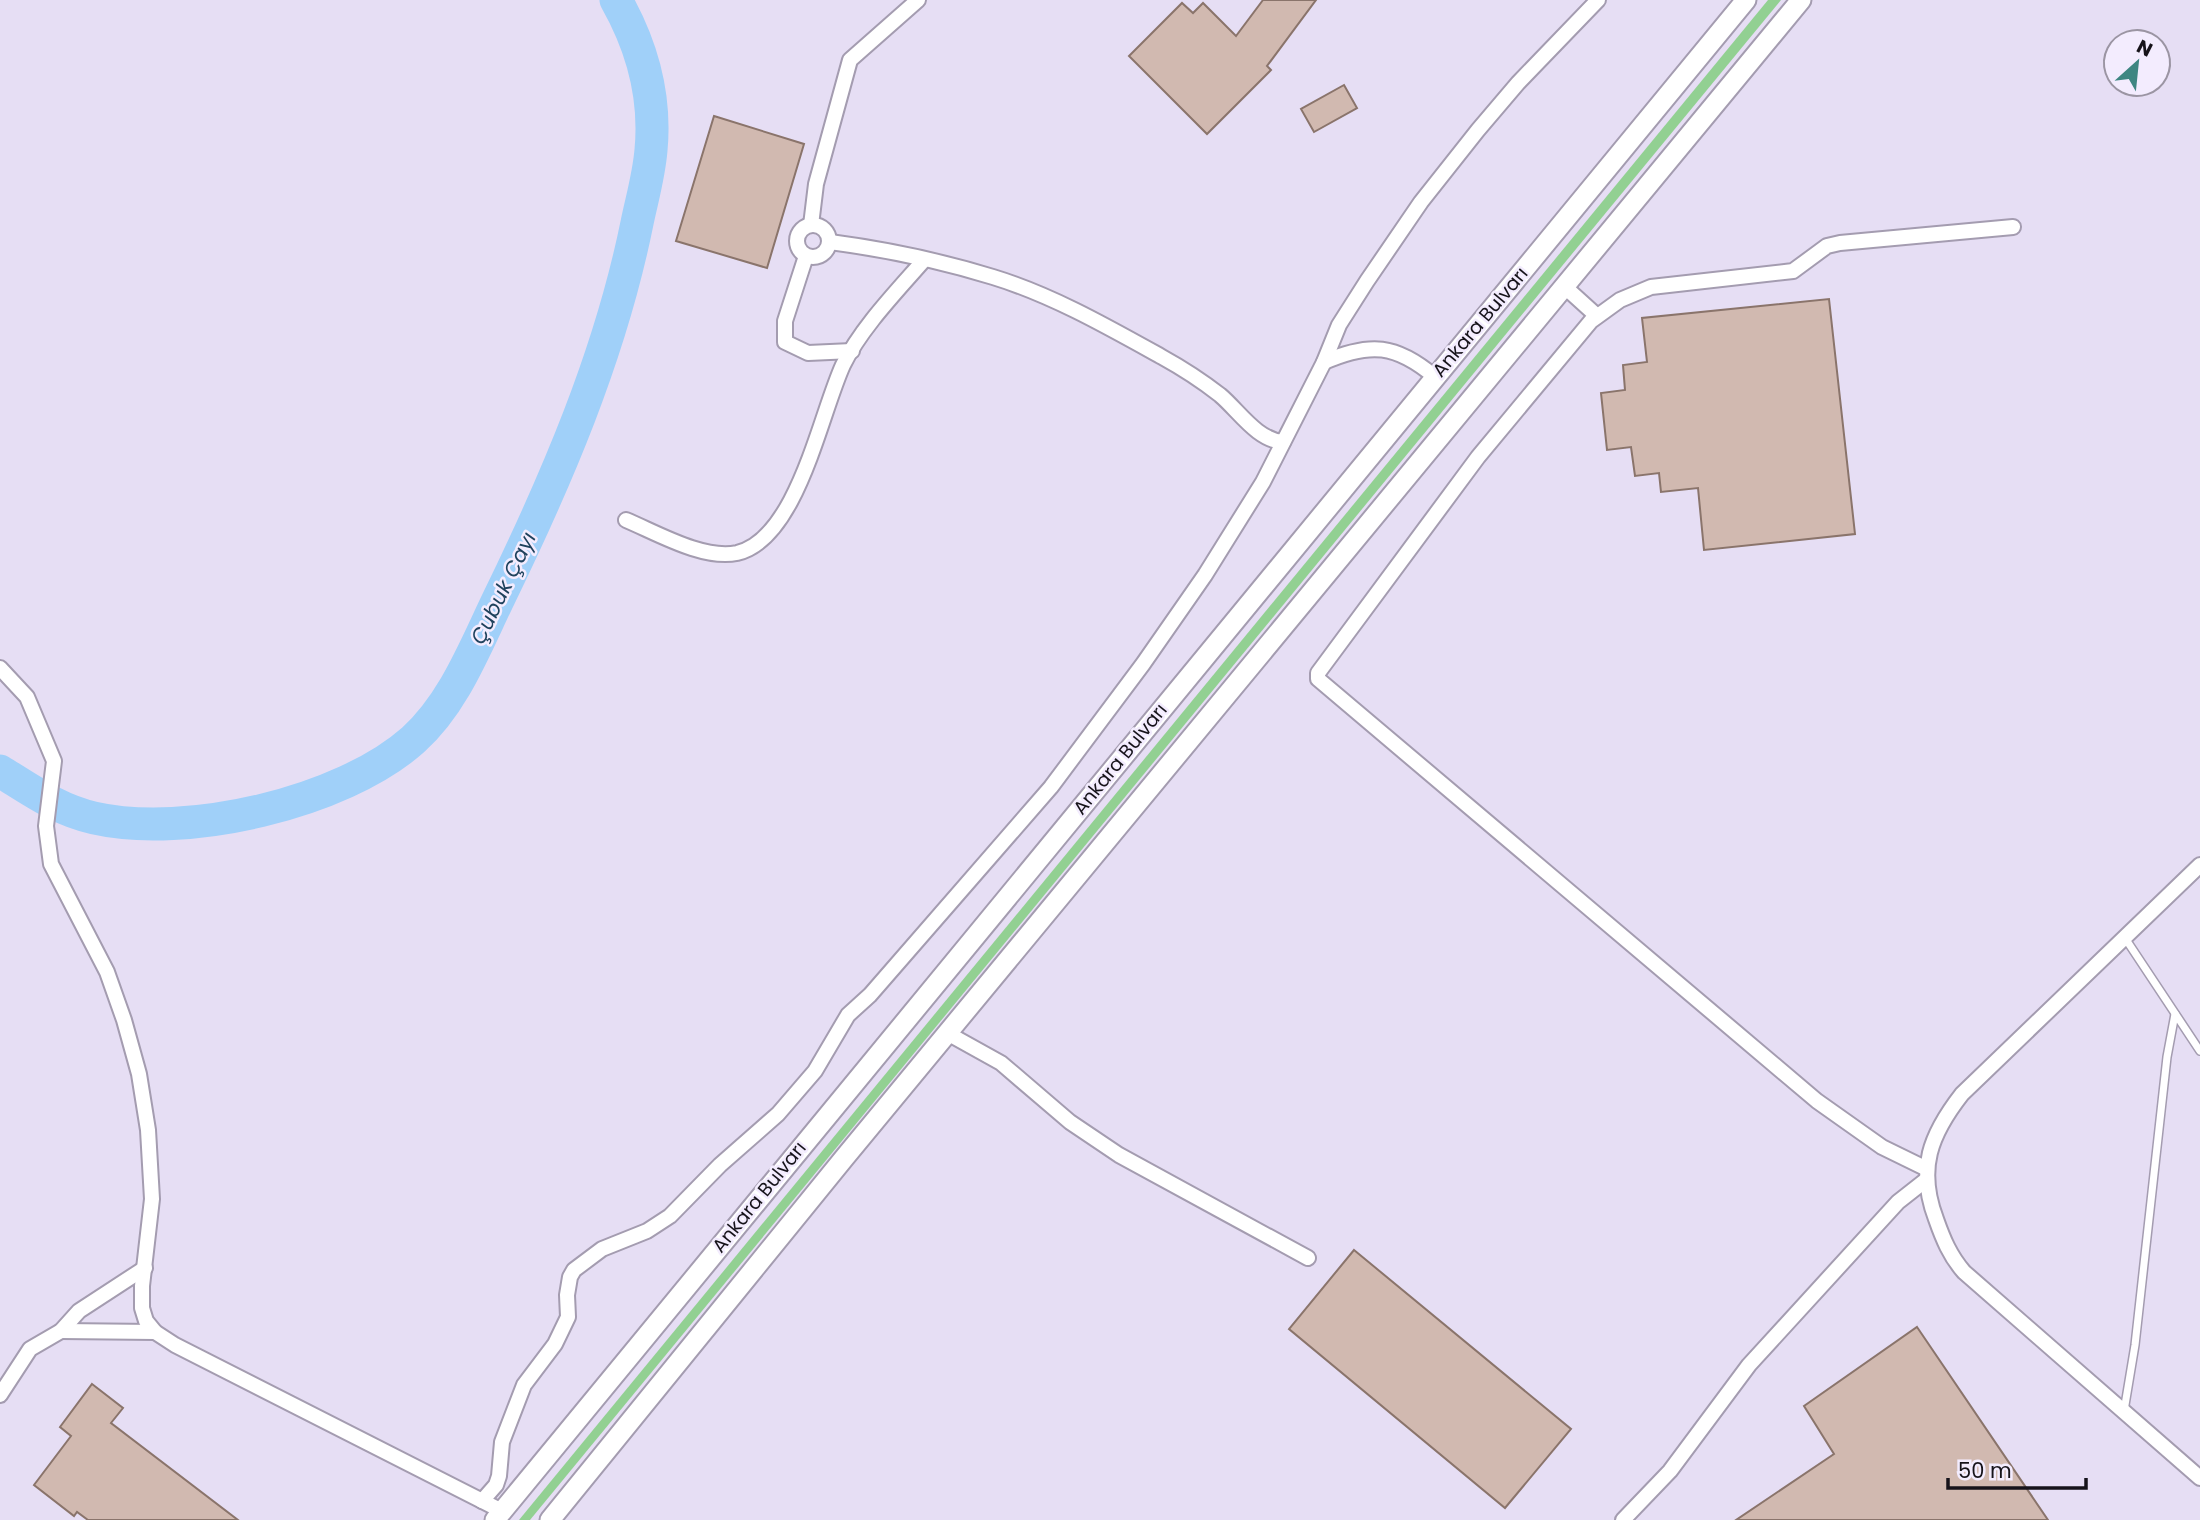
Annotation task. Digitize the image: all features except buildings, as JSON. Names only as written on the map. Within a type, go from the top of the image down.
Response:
[{"type":"main road","name":"Ankara Bulvarı","points":[[499,1516],[1746,0]]},
{"type":"main road","name":"Ankara Bulvarı","points":[[550,1520],[947,1033],[1801,0]]},
{"type":"street","points":[[811,225],[816,184],[850,60],[918,0]]},
{"type":"street","points":[[482,1501],[496,1485],[502,1441],[524,1385],[555,1344],[568,1317],[567,1295],[574,1270],[602,1250],[647,1231],[670,1216],[778,1114],[806,1083],[848,1015],[870,995],[1051,787],[1205,575],[1263,482],[1324,362],[1339,325],[1442,173],[1518,83],[1598,0]]},
{"type":"street","points":[[811,225],[825,229],[830,242],[823,255],[816,258],[806,256],[798,248],[797,240],[804,228],[811,225]]},
{"type":"street","points":[[1927,1175],[1816,1101],[1318,679],[1318,673],[1478,457],[1597,316],[1620,300],[1651,287],[1793,271],[1827,246],[1840,243],[2013,227]]},
{"type":"street","points":[[830,242],[994,277],[1040,295],[1097,322],[1188,372],[1221,396],[1263,435],[1283,442]]},
{"type":"street","points":[[806,256],[785,321],[785,342],[808,353],[852,351]]},
{"type":"street","points":[[626,520],[708,552],[737,552],[754,545],[776,526],[793,496],[844,365],[878,315],[924,260]]},
{"type":"street","points":[[1565,287],[1597,316]]},
{"type":"street","points":[[1324,362],[1345,353],[1375,347],[1402,355],[1435,377]]},
{"type":"street","points":[[0,668],[27,697],[54,761],[46,827],[51,864],[107,972],[139,1074],[148,1130],[152,1199],[142,1286],[142,1308],[146,1321],[155,1332],[175,1345],[482,1501],[499,1516]]},
{"type":"street","points":[[2200,866],[1962,1094],[1944,1117],[1934,1138],[1927,1175],[1931,1208],[1952,1257],[1964,1272],[2200,1478]]},
{"type":"street","points":[[947,1033],[1001,1063],[1070,1122],[1119,1155],[1308,1258]]},
{"type":"street","points":[[1623,1520],[1670,1471],[1749,1365],[1898,1202],[1927,1175]]},
{"type":"street","points":[[0,1395],[30,1349],[61,1331],[79,1311],[145,1268]]},
{"type":"street","points":[[61,1331],[155,1332]]},
{"type":"lane","points":[[2124,937],[2200,1051]]},
{"type":"lane","points":[[2124,1411],[2135,1345],[2167,1056],[2175,1014]]},
{"type":"green space","points":[[1768,0],[1781,0],[530,1520],[519,1520]]},
{"type":"waterway","name":"Çubuk Çayı","points":[[0,771],[57,805],[94,818],[131,823],[173,824],[217,819],[305,798],[346,782],[383,762],[413,740],[440,710],[471,657],[560,464],[596,369],[626,273],[647,178],[652,130],[645,72],[633,35],[616,0]]}]
